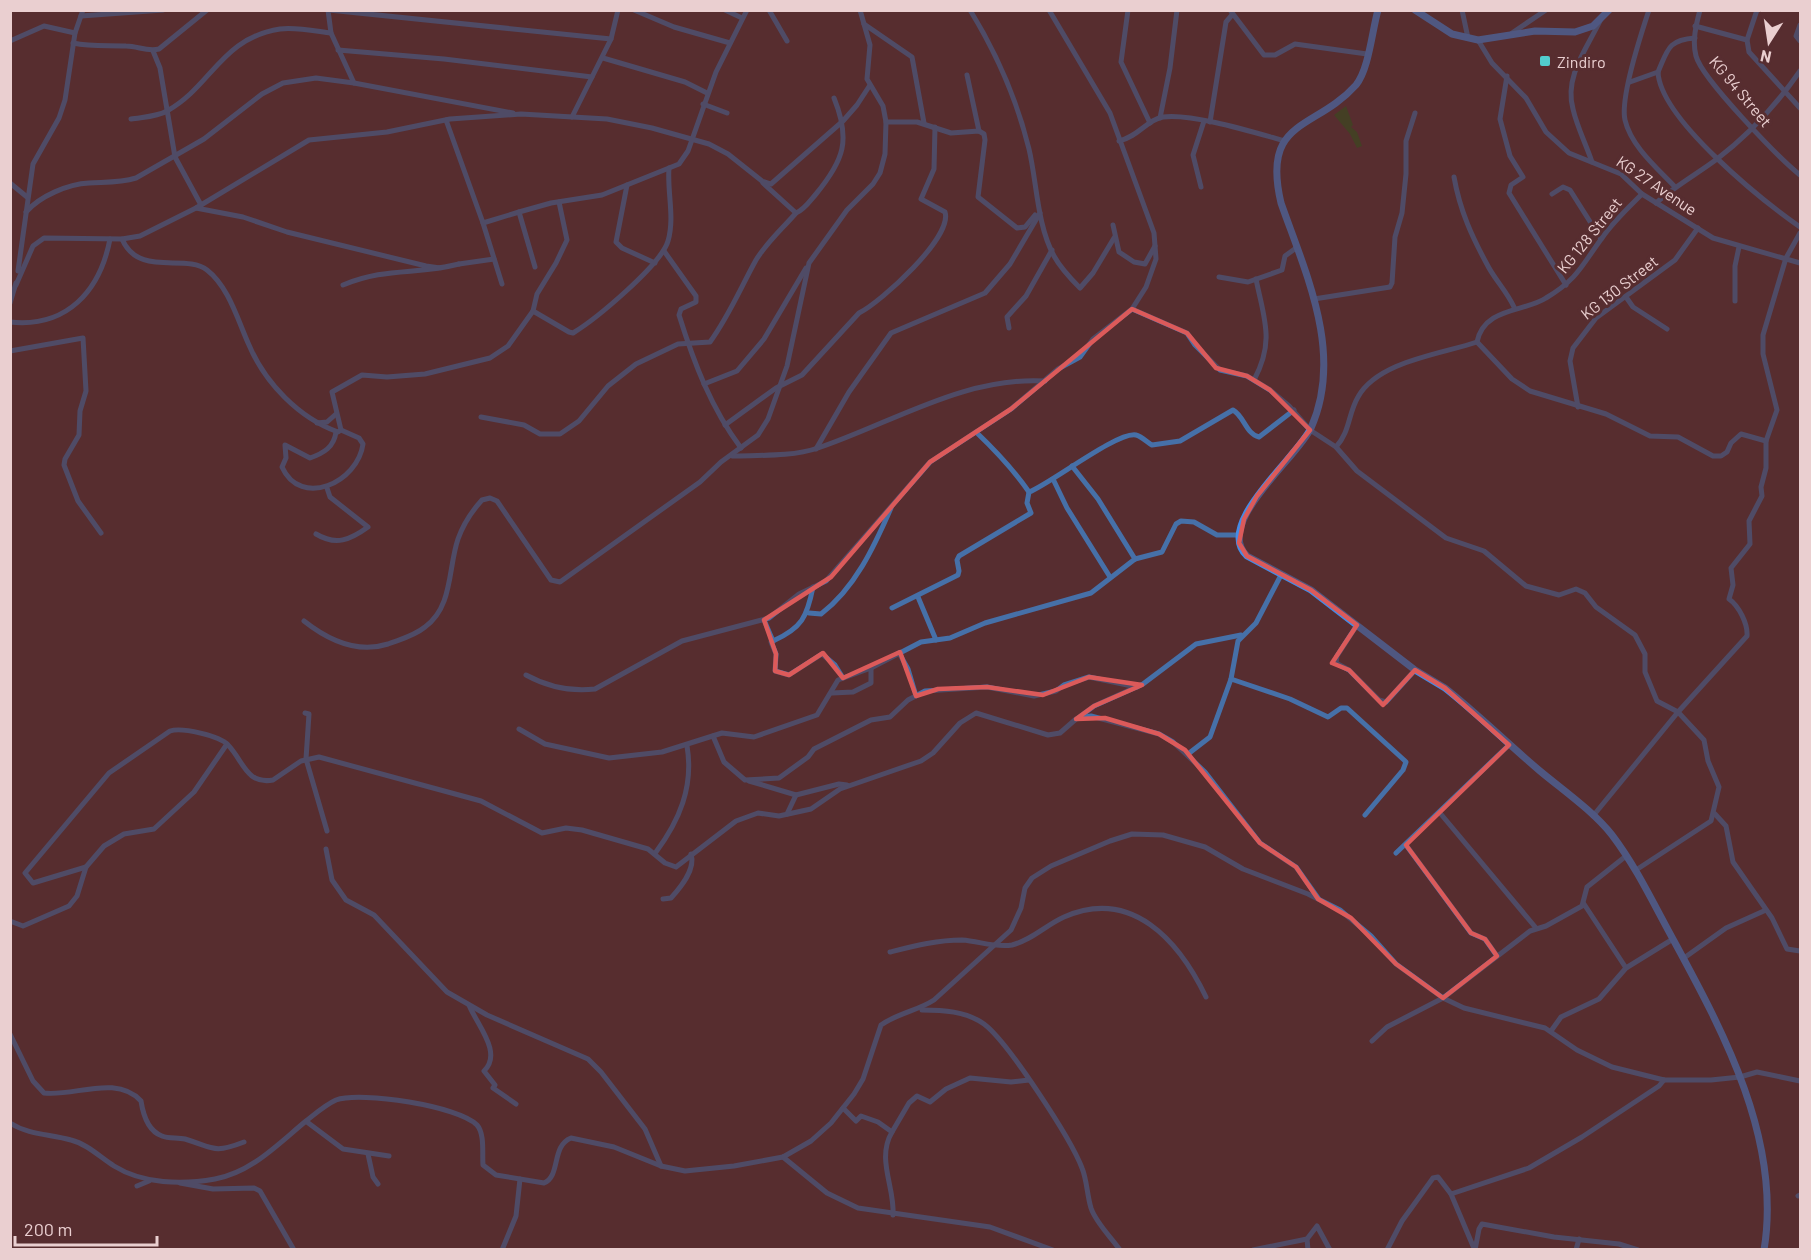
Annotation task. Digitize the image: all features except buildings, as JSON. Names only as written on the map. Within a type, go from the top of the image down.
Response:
[{"type":"main road","points":[[1378,10],[1357,84],[1337,103],[1303,122],[1285,141],[1278,158],[1276,184],[1314,299],[1323,340],[1325,365],[1319,407],[1310,430],[1294,453],[1257,496],[1244,519],[1240,535],[1240,549],[1281,575],[1311,590],[1415,670],[1453,694],[1610,833],[1636,870],[1684,958],[1740,1077],[1755,1122],[1765,1173],[1767,1206],[1764,1250]]},
{"type":"main road","points":[[1415,10],[1452,34],[1478,40],[1512,33],[1575,32],[1593,26],[1609,10]]},
{"type":"street","points":[[16,285],[33,164],[65,100],[73,43],[82,13],[163,10]]},
{"type":"street","points":[[73,43],[95,47],[129,46],[153,51],[167,45],[207,10]]},
{"type":"street","points":[[354,82],[331,33],[329,10],[611,39]]},
{"type":"street","points":[[572,117],[611,39],[618,10]]},
{"type":"street","points":[[634,10],[674,27],[730,43]]},
{"type":"street","points":[[725,10],[742,18]]},
{"type":"street","points":[[483,223],[559,202],[602,195],[669,168],[685,157],[707,93],[747,10]]},
{"type":"street","points":[[769,10],[787,41]]},
{"type":"street","points":[[704,384],[737,371],[764,339],[801,273],[847,210],[873,184],[880,173],[885,154],[886,122],[883,106],[867,79],[870,45],[860,10]]},
{"type":"street","points":[[970,10],[1004,73],[1014,99],[1029,150],[1040,210],[1054,256],[1080,288],[1114,238]]},
{"type":"street","points":[[526,675],[554,687],[581,691],[595,689],[682,641],[765,620],[780,611],[800,594],[838,571],[894,501],[930,462],[1011,409],[1045,381],[1080,357],[1094,339],[1132,309],[1146,287],[1156,259],[1155,244],[1110,113],[1049,10]]},
{"type":"street","points":[[1128,10],[1121,62],[1150,123]]},
{"type":"street","points":[[1160,118],[1177,10]]},
{"type":"street","points":[[1462,10],[1468,38]]},
{"type":"street","points":[[1512,33],[1546,10]]},
{"type":"street","points":[[1649,10],[1624,111],[1629,131],[1636,143],[1675,187]]},
{"type":"street","name":"KG 94 Street","points":[[1700,10],[1695,26],[1699,64],[1753,128],[1800,175]]},
{"type":"street","points":[[1757,10],[1747,40],[1754,59],[1800,108]]},
{"type":"street","points":[[1201,187],[1193,156],[1207,122],[1226,22],[1231,13],[1264,55],[1275,55],[1295,44],[1367,54]]},
{"type":"street","points":[[1592,162],[1573,112],[1571,90],[1575,71],[1602,19]]},
{"type":"street","points":[[864,24],[912,57],[924,123]]},
{"type":"street","points":[[1800,25],[1796,36],[1800,41]]},
{"type":"street","points":[[10,41],[44,26],[75,33]]},
{"type":"street","points":[[1695,26],[1747,40]]},
{"type":"street","points":[[131,119],[166,112],[202,83],[232,49],[260,35],[282,29],[331,33]]},
{"type":"street","points":[[1630,82],[1658,72],[1674,41],[1695,38]]},
{"type":"street","name":"KG 27 Avenue","points":[[1478,40],[1492,63],[1526,98],[1556,143],[1569,153],[1621,174],[1642,194],[1718,240],[1800,263]]},
{"type":"street","points":[[153,51],[160,68],[175,157],[199,207]]},
{"type":"street","points":[[338,51],[444,59],[592,77]]},
{"type":"street","points":[[603,57],[685,82],[707,93]]},
{"type":"street","points":[[1656,203],[1675,187],[1717,159],[1753,128],[1800,71]]},
{"type":"street","points":[[1658,72],[1664,93],[1717,159],[1753,193],[1800,227]]},
{"type":"street","points":[[967,75],[979,131]]},
{"type":"street","points":[[1507,76],[1500,119],[1510,156],[1523,177],[1511,185],[1509,193],[1566,285]]},
{"type":"street","points":[[26,212],[48,196],[68,188],[87,183],[131,180],[175,157],[225,123],[261,94],[283,83],[316,78],[354,82],[521,114],[607,119],[690,139],[728,154],[762,181],[796,213]]},
{"type":"street","points":[[762,181],[771,184],[776,181],[843,121],[870,85]]},
{"type":"street","points":[[481,417],[524,425],[540,434],[560,434],[579,421],[608,386],[636,364],[678,344],[710,342],[742,290],[756,260],[770,240],[796,213],[803,209],[836,169],[842,150],[843,121],[834,98]]},
{"type":"street","points":[[703,104],[727,113]]},
{"type":"street","points":[[1314,299],[1390,287],[1395,237],[1402,213],[1406,174],[1406,141],[1415,112]]},
{"type":"street","points":[[10,303],[33,246],[44,238],[122,239],[140,236],[199,207],[314,138],[387,132],[446,120],[521,114]]},
{"type":"street","points":[[1119,141],[1136,136],[1150,123],[1160,118],[1207,122],[1285,141]]},
{"type":"street","points":[[446,120],[502,284]]},
{"type":"street","points":[[886,122],[924,123],[951,133],[979,131],[984,134],[985,140],[978,197],[1021,228],[1040,210]]},
{"type":"street","points":[[724,425],[780,386],[802,375],[860,313],[868,309],[938,240],[947,217],[945,212],[921,199],[934,169],[935,128]]},
{"type":"street","points":[[533,311],[573,333],[655,263],[664,251],[670,224],[669,168]]},
{"type":"street","points":[[1455,177],[1458,201],[1467,226],[1490,269],[1507,292],[1514,308]]},
{"type":"street","points":[[10,183],[27,197]]},
{"type":"street","points":[[627,185],[616,242],[622,248],[655,263]]},
{"type":"street","points":[[1552,194],[1563,187],[1570,190],[1601,239]]},
{"type":"street","name":"KG 128 Street","points":[[1477,342],[1483,327],[1514,308],[1544,300],[1566,285],[1585,265],[1601,239],[1642,194]]},
{"type":"street","points":[[122,239],[134,255],[164,264],[200,266],[208,271],[230,302],[260,367],[288,400],[316,423],[338,431],[359,438],[363,444],[362,452],[353,468],[327,488],[320,490],[296,483],[286,476],[282,467],[286,458],[285,445],[310,458],[329,448],[335,441],[338,431],[332,392],[362,375],[387,377],[425,374],[490,358],[508,346],[533,311],[537,294],[567,240],[559,202]]},
{"type":"street","points":[[199,207],[243,217],[287,232],[426,266],[440,268],[494,259]]},
{"type":"street","points":[[816,449],[849,392],[891,333],[985,293],[1010,264],[1040,210]]},
{"type":"street","points":[[519,212],[535,267]]},
{"type":"street","points":[[1113,225],[1114,238],[1119,252],[1141,264],[1148,261],[1155,244]]},
{"type":"street","name":"KG 130 Street","points":[[1578,407],[1570,366],[1571,352],[1596,318],[1675,260],[1698,228]]},
{"type":"street","points":[[1593,816],[1678,712],[1747,636],[1744,622],[1734,603],[1729,599],[1733,585],[1731,568],[1750,544],[1750,518],[1762,496],[1761,487],[1766,468],[1766,441],[1777,410],[1763,354],[1763,335],[1786,258],[1800,233]]},
{"type":"street","points":[[10,322],[37,321],[70,309],[93,287],[100,275],[110,239]]},
{"type":"street","points":[[1735,301],[1739,247]]},
{"type":"street","points":[[1219,277],[1248,282],[1282,270],[1286,256],[1296,248]]},
{"type":"street","points":[[1009,327],[1007,317],[1026,296],[1052,250]]},
{"type":"street","points":[[664,251],[697,299],[696,302],[679,311],[688,343],[704,384],[724,425],[741,448]]},
{"type":"street","points":[[343,285],[387,271],[436,270],[459,264]]},
{"type":"street","points":[[304,621],[324,636],[369,649],[412,635],[427,626],[440,611],[463,528],[482,500],[490,498],[497,501],[551,580],[560,582],[700,482],[761,431],[780,386],[795,332],[808,265]]},
{"type":"street","points":[[1254,380],[1267,350],[1265,323],[1256,279]]},
{"type":"street","points":[[1626,297],[1634,307],[1667,329]]},
{"type":"street","points":[[1132,309],[1187,333],[1195,345],[1220,370],[1254,380],[1294,410],[1310,430],[1336,447],[1365,477],[1442,535],[1484,551],[1523,584],[1559,595],[1576,589],[1585,593],[1596,607],[1632,631],[1645,654],[1645,672],[1657,701],[1678,712],[1706,743],[1708,760],[1719,787],[1715,814],[1707,825],[1636,870]]},
{"type":"street","points":[[10,351],[83,338],[86,390],[80,411],[79,435],[64,465],[78,501],[101,533]]},
{"type":"street","points":[[1336,447],[1346,435],[1358,397],[1368,384],[1407,362],[1477,342],[1524,388],[1606,414],[1650,436],[1678,437],[1713,456],[1725,454],[1731,443],[1741,434],[1766,441]]},
{"type":"street","points":[[730,456],[816,449],[953,395],[1000,382],[1045,381]]},
{"type":"street","points":[[1029,492],[1129,435],[1139,436],[1152,445],[1180,441],[1233,410],[1238,412],[1251,434],[1259,437],[1294,410]]},
{"type":"street","points":[[316,423],[327,422],[336,414]]},
{"type":"street","points":[[892,608],[958,575],[959,556],[1031,513],[1027,503],[1029,492],[1001,456],[976,432]]},
{"type":"street","points":[[1072,466],[1098,499],[1135,559]]},
{"type":"street","points":[[1053,479],[1067,508],[1110,577]]},
{"type":"street","points":[[316,534],[327,541],[341,542],[368,527],[335,502],[327,488]]},
{"type":"street","points":[[808,613],[821,614],[836,603],[876,546],[894,501]]},
{"type":"street","points":[[519,729],[545,744],[609,758],[687,746],[722,733],[754,737],[809,719],[822,711],[835,683],[871,668],[921,642],[950,638],[985,623],[1077,598],[1102,586],[1110,577],[1135,559],[1162,552],[1176,524],[1194,522],[1217,535],[1240,535]]},
{"type":"street","points":[[1188,754],[1210,736],[1231,679],[1236,646],[1241,635],[1256,623],[1281,575]]},
{"type":"street","points":[[773,641],[792,631],[808,613],[813,587]]},
{"type":"street","points":[[918,597],[936,640]]},
{"type":"street","points":[[765,620],[776,654],[775,671],[789,675],[822,654],[835,664],[843,678]]},
{"type":"street","points":[[1357,625],[1337,656],[1336,663],[1349,670],[1379,700],[1386,702],[1415,670]]},
{"type":"street","points":[[86,867],[33,883],[25,873],[109,773],[170,731],[180,728],[192,730],[228,744],[245,771],[262,780],[273,780],[306,759],[319,757],[448,789],[482,801],[542,834],[566,828],[656,852],[665,863],[676,867],[736,821],[758,813],[779,816],[819,806],[840,789],[849,785],[921,762],[933,753],[960,723],[976,713],[1048,735],[1067,730],[1086,710],[1137,687],[1196,644],[1241,635]]},
{"type":"street","points":[[900,652],[916,696]]},
{"type":"street","points":[[832,693],[853,692],[871,683],[871,668]]},
{"type":"street","points":[[745,780],[778,778],[808,757],[814,748],[871,720],[890,717],[916,696],[938,689],[987,687],[1012,693],[1043,695],[1089,677],[1137,687]]},
{"type":"street","points":[[1231,679],[1290,699],[1328,717],[1341,708],[1347,708],[1406,762],[1403,770],[1365,815]]},
{"type":"street","points":[[305,713],[309,714],[306,759],[327,831]]},
{"type":"street","points":[[1076,719],[1091,716],[1141,729],[1173,742],[1188,754],[1260,843],[1296,867],[1318,899]]},
{"type":"street","points":[[713,736],[724,762],[745,780],[796,795],[839,784],[849,785]]},
{"type":"street","points":[[10,921],[23,926],[69,906],[77,896],[86,867],[114,839],[137,830],[146,832],[154,828],[194,792],[228,744]]},
{"type":"street","points":[[1396,853],[1509,745]]},
{"type":"street","points":[[656,852],[669,836],[682,806],[688,774],[687,746]]},
{"type":"street","points":[[787,814],[796,795]]},
{"type":"street","points":[[1440,813],[1536,928]]},
{"type":"street","points":[[1715,814],[1726,826],[1733,862],[1766,909],[1787,949],[1800,951]]},
{"type":"street","points":[[920,1010],[996,946],[1017,919],[1025,888],[1032,878],[1052,866],[1110,841],[1132,834],[1163,835],[1192,842],[1244,869],[1318,899],[1351,918],[1380,945],[1396,964],[1443,998],[1464,1008],[1551,1031],[1577,1050],[1612,1067],[1664,1080],[1740,1077],[1757,1072],[1800,1081]]},
{"type":"street","points":[[1406,844],[1471,933],[1485,939],[1497,956]]},
{"type":"street","points":[[326,849],[332,880],[345,900],[374,915],[447,992],[588,1059],[601,1072],[645,1129],[662,1166]]},
{"type":"street","points":[[663,899],[671,898],[683,883],[693,863],[692,854]]},
{"type":"street","points":[[1626,856],[1587,887],[1584,904],[1626,968]]},
{"type":"street","points":[[1372,1041],[1386,1027],[1443,998],[1536,928],[1546,926],[1584,904]]},
{"type":"street","points":[[890,952],[948,940],[996,946],[1022,942],[1063,917],[1083,910],[1115,909],[1150,922],[1166,937],[1195,974],[1206,997]]},
{"type":"street","points":[[1684,958],[1722,930],[1766,909]]},
{"type":"street","points":[[1551,1031],[1561,1017],[1599,999],[1609,991],[1626,968],[1673,939]]},
{"type":"street","points":[[469,1004],[483,1028],[493,1055],[492,1064],[484,1071],[495,1085],[493,1088],[516,1104]]},
{"type":"street","points":[[137,1186],[150,1181],[215,1179],[238,1173],[262,1158],[322,1108],[336,1100],[356,1098],[429,1107],[473,1122],[481,1133],[483,1165],[496,1175],[547,1183],[561,1146],[571,1138],[614,1147],[662,1166],[685,1171],[704,1171],[783,1157],[811,1141],[843,1108],[863,1079],[881,1024],[902,1014],[920,1010],[959,1013],[983,1023],[1029,1080],[1083,1169],[1092,1212],[1120,1250]]},
{"type":"street","points":[[10,1034],[35,1084],[44,1093],[96,1088],[124,1092],[141,1101],[147,1122],[154,1132],[163,1137],[181,1137],[214,1151],[243,1142]]},
{"type":"street","points":[[893,1215],[886,1167],[886,1148],[892,1132],[909,1103],[917,1096],[930,1102],[946,1089],[970,1078],[1011,1082],[1029,1080]]},
{"type":"street","points":[[1451,1194],[1529,1168],[1609,1120],[1659,1086],[1664,1080]]},
{"type":"street","points":[[843,1108],[856,1121],[861,1116],[878,1122],[892,1132]]},
{"type":"street","points":[[307,1122],[343,1149],[389,1156]]},
{"type":"street","points":[[10,1123],[22,1130],[81,1144],[116,1167],[150,1181]]},
{"type":"street","points":[[368,1154],[372,1177],[378,1184]]},
{"type":"street","points":[[783,1157],[827,1193],[846,1204],[893,1215],[990,1227],[1053,1250]]},
{"type":"street","points":[[1387,1250],[1402,1221],[1433,1178],[1438,1177],[1443,1180],[1451,1194],[1474,1248]]},
{"type":"street","points":[[502,1250],[516,1216],[520,1179]]},
{"type":"street","points":[[175,1181],[213,1189],[254,1188],[260,1191],[294,1250]]},
{"type":"street","points":[[1474,1248],[1482,1224],[1618,1244],[1638,1250]]},
{"type":"street","points":[[1253,1250],[1307,1239],[1317,1226],[1330,1250]]},
{"type":"street","points":[[1307,1239],[1308,1250]]},
{"type":"street","points":[[1576,1250],[1579,1239]]},
{"type":"highlighted area","points":[[1132,309],[1151,315],[1187,333],[1216,368],[1247,376],[1270,390],[1310,430],[1257,496],[1244,519],[1239,543],[1247,556],[1311,590],[1357,625],[1332,663],[1349,670],[1383,705],[1415,670],[1445,688],[1509,745],[1406,845],[1471,933],[1485,939],[1497,956],[1443,998],[1396,964],[1351,918],[1318,899],[1296,867],[1260,843],[1185,750],[1159,734],[1105,718],[1076,719],[1094,706],[1142,685],[1089,677],[1043,695],[987,687],[938,689],[916,696],[900,652],[843,678],[823,653],[789,675],[775,671],[776,654],[764,620],[831,577],[930,462],[1011,409]]},
{"type":"green space","points":[[1346,106],[1353,125],[1351,127],[1357,132],[1362,146],[1357,148],[1350,134],[1334,115]]},
{"type":"place","name":"Zindiro","points":[[1545,61]]}]
